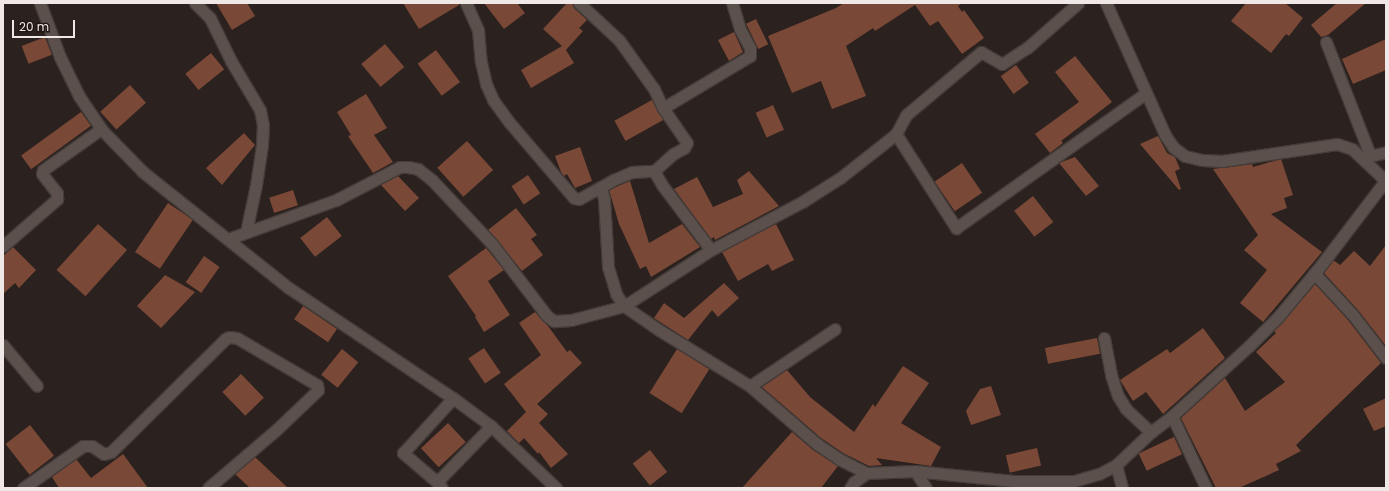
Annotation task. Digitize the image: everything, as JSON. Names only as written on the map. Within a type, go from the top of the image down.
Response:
[{"type":"street","points":[[40,3],[60,57],[76,90],[101,129],[143,172],[289,288],[453,398],[492,426],[556,488]]},
{"type":"street","points":[[195,3],[210,18],[231,61],[260,110],[263,126],[262,145],[256,185],[246,232]]},
{"type":"street","points":[[466,3],[478,30],[481,62],[486,84],[494,100],[509,122],[574,198],[579,198],[632,172],[654,171],[673,154],[684,148],[687,142],[664,108],[654,90],[618,40],[579,3]]},
{"type":"street","points":[[664,108],[750,56],[750,48],[740,29],[732,3]]},
{"type":"street","points":[[228,239],[336,200],[400,167],[408,167],[418,169],[432,180],[488,240],[547,316],[554,321],[571,320],[624,306],[711,250],[802,202],[840,178],[896,134],[906,115],[981,52],[1002,64],[1027,48],[1078,3]]},
{"type":"street","points":[[1106,3],[1165,135],[1173,147],[1185,156],[1202,160],[1222,161],[1336,144],[1352,149],[1366,156],[1386,152]]},
{"type":"street","points":[[601,188],[604,200],[608,267],[616,294],[624,306],[659,330],[750,386],[817,444],[839,459],[866,473],[915,471],[1013,481],[1074,481],[1099,474],[1116,465],[1151,432],[1172,416],[1249,346],[1278,317],[1386,181],[1366,156],[1326,42]]},
{"type":"street","points":[[896,134],[956,228],[1146,93]]},
{"type":"street","points":[[3,246],[57,199],[57,193],[42,174],[42,170],[101,129]]},
{"type":"street","points":[[654,171],[662,185],[711,250]]},
{"type":"street","points":[[1314,273],[1353,316],[1386,358]]},
{"type":"street","points":[[750,386],[836,329]]},
{"type":"street","points":[[23,488],[83,446],[92,446],[104,454],[111,452],[225,339],[229,337],[237,338],[317,385],[318,390],[276,430],[208,488]]},
{"type":"street","points":[[1104,338],[1111,375],[1118,396],[1126,409],[1151,432]]},
{"type":"street","points":[[3,344],[37,386]]},
{"type":"street","points":[[453,398],[403,453],[440,485],[492,426]]},
{"type":"street","points":[[1172,416],[1206,488]]},
{"type":"street","points":[[1116,465],[1122,488]]},
{"type":"street","points":[[915,471],[926,488]]},
{"type":"street","points":[[850,488],[854,482],[866,473]]},
{"type":"building","points":[[216,3],[247,3],[255,16],[232,30]]},
{"type":"building","points":[[403,3],[459,3],[459,5],[419,29]]},
{"type":"building","points":[[484,3],[517,3],[525,13],[504,29]]},
{"type":"building","points":[[567,3],[572,3],[574,8],[587,20],[579,28],[583,31],[566,50],[574,63],[531,88],[521,70],[562,46],[543,29]]},
{"type":"building","points":[[844,3],[962,3],[958,6],[962,12],[964,10],[984,38],[962,54],[938,21],[930,26],[915,5],[875,31],[873,28],[846,46],[866,96],[832,109],[821,81],[792,93],[768,36],[836,8]]},
{"type":"building","points":[[1246,3],[1285,3],[1303,18],[1289,36],[1286,34],[1271,53],[1231,21]]},
{"type":"building","points":[[1337,3],[1366,3],[1328,35],[1321,37],[1311,25]]},
{"type":"building","points":[[756,19],[768,44],[758,49],[746,24]]},
{"type":"building","points":[[734,32],[743,52],[729,61],[718,40]]},
{"type":"building","points":[[45,37],[52,55],[28,64],[22,46]]},
{"type":"building","points":[[1386,39],[1386,70],[1353,84],[1342,59]]},
{"type":"building","points":[[385,44],[404,67],[381,87],[361,64]]},
{"type":"building","points":[[436,50],[460,82],[442,96],[418,64]]},
{"type":"building","points":[[211,53],[224,69],[199,90],[185,74]]},
{"type":"building","points":[[1075,56],[1112,102],[1061,141],[1063,143],[1050,153],[1035,134],[1079,102],[1055,72]]},
{"type":"building","points":[[1016,65],[1029,83],[1014,94],[1001,76]]},
{"type":"building","points":[[130,85],[146,103],[116,130],[100,112]]},
{"type":"building","points":[[366,94],[387,128],[374,135],[393,162],[373,173],[348,136],[351,135],[337,112]]},
{"type":"building","points":[[652,100],[663,120],[626,141],[614,121]]},
{"type":"building","points":[[773,105],[784,130],[767,137],[756,113]]},
{"type":"building","points":[[81,112],[91,126],[31,169],[21,155]]},
{"type":"building","points":[[244,133],[255,145],[222,185],[206,168]]},
{"type":"building","points":[[1158,136],[1167,153],[1175,157],[1180,169],[1175,171],[1181,189],[1179,190],[1140,144]]},
{"type":"building","points":[[467,141],[493,170],[463,197],[437,168]]},
{"type":"building","points":[[580,147],[592,181],[575,188],[567,174],[564,176],[561,172],[555,156]]},
{"type":"building","points":[[1075,157],[1099,186],[1086,196],[1059,163]]},
{"type":"building","points":[[1281,159],[1293,195],[1284,198],[1287,208],[1271,214],[1322,252],[1263,322],[1240,303],[1267,270],[1244,250],[1258,235],[1213,169],[1252,164],[1253,167]]},
{"type":"building","points":[[962,163],[982,193],[955,211],[935,181]]},
{"type":"building","points":[[749,171],[779,206],[715,240],[714,237],[711,239],[674,189],[697,177],[713,207],[743,194],[737,180]]},
{"type":"building","points":[[528,175],[540,193],[524,204],[511,186]]},
{"type":"building","points":[[398,176],[419,198],[405,211],[381,185]]},
{"type":"building","points":[[630,181],[649,243],[682,224],[700,247],[651,277],[646,266],[640,269],[619,224],[609,190]]},
{"type":"building","points":[[293,190],[298,205],[274,213],[269,198]]},
{"type":"building","points":[[1033,196],[1053,222],[1034,237],[1014,211]]},
{"type":"building","points":[[168,203],[193,220],[160,269],[135,252]]},
{"type":"building","points":[[516,208],[537,235],[531,239],[543,255],[522,271],[488,230]]},
{"type":"building","points":[[327,217],[342,236],[315,257],[300,238]]},
{"type":"building","points":[[98,224],[127,250],[85,296],[57,270]]},
{"type":"building","points":[[776,224],[794,260],[772,271],[768,264],[738,281],[722,252]]},
{"type":"building","points":[[1386,245],[1386,346],[1358,310],[1324,273],[1333,260],[1340,265],[1354,251],[1370,266]]},
{"type":"building","points":[[13,247],[36,270],[19,288],[15,283],[3,294],[3,256]]},
{"type":"building","points":[[486,248],[504,270],[488,281],[510,315],[484,332],[475,317],[476,316],[448,276]]},
{"type":"building","points":[[204,256],[220,267],[201,293],[186,282]]},
{"type":"building","points":[[165,275],[195,292],[161,328],[137,306]]},
{"type":"building","points":[[724,283],[739,298],[718,317],[712,310],[688,340],[654,318],[664,303],[684,318]]},
{"type":"building","points":[[1315,284],[1348,320],[1381,363],[1296,445],[1301,451],[1276,464],[1279,470],[1239,488],[1216,488],[1181,418],[1225,378],[1245,411],[1285,382],[1256,352],[1276,333],[1274,331]]},
{"type":"building","points":[[303,306],[337,329],[328,342],[294,319]]},
{"type":"building","points":[[535,312],[548,326],[567,352],[570,350],[582,363],[537,404],[548,414],[539,423],[568,454],[551,468],[539,452],[538,454],[524,438],[519,443],[507,431],[526,412],[504,384],[541,355],[519,323]]},
{"type":"building","points":[[1203,328],[1225,358],[1163,414],[1146,392],[1133,401],[1120,380],[1167,349],[1170,353]]},
{"type":"building","points":[[1097,338],[1100,354],[1048,364],[1045,348]]},
{"type":"building","points":[[484,348],[501,373],[485,383],[468,359]]},
{"type":"building","points":[[342,349],[358,362],[338,388],[321,375]]},
{"type":"building","points":[[677,349],[709,369],[682,413],[649,393]]},
{"type":"building","points":[[903,366],[929,383],[901,423],[941,447],[931,466],[876,458],[882,465],[869,466],[843,453],[821,438],[762,387],[787,370],[810,397],[854,432],[873,404],[875,407]]},
{"type":"building","points":[[241,374],[264,398],[245,416],[222,392]]},
{"type":"building","points":[[991,386],[1001,415],[971,425],[966,411],[980,389]]},
{"type":"building","points":[[1386,398],[1386,426],[1374,431],[1363,409]]},
{"type":"building","points":[[448,423],[466,442],[439,467],[421,448]]},
{"type":"building","points":[[30,425],[54,456],[30,475],[6,444]]},
{"type":"building","points":[[792,432],[813,450],[838,466],[821,488],[742,488]]},
{"type":"building","points":[[1174,437],[1182,454],[1147,471],[1139,453]]},
{"type":"building","points":[[1037,448],[1041,466],[1010,473],[1006,455]]},
{"type":"building","points":[[650,450],[667,472],[650,486],[633,464]]},
{"type":"building","points":[[123,454],[148,488],[59,488],[52,477],[76,459],[91,478]]},
{"type":"building","points":[[255,457],[288,488],[250,488],[235,474]]}]
